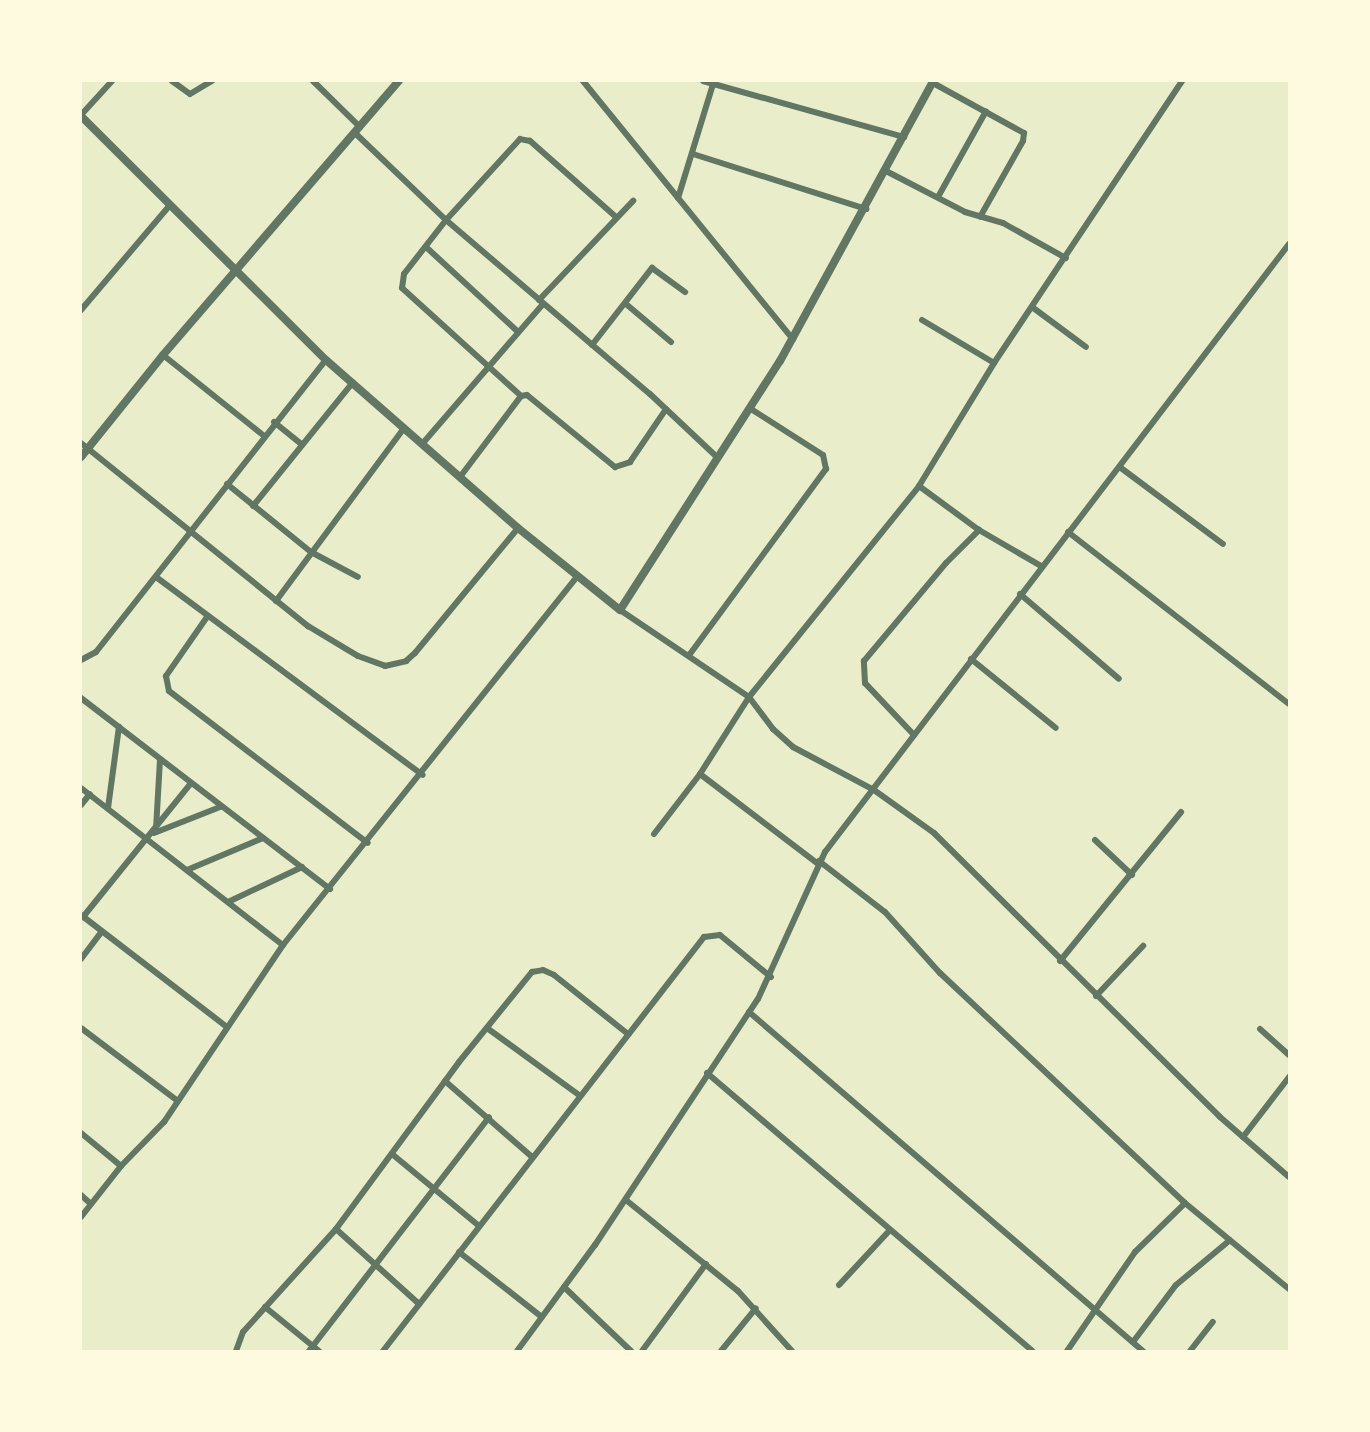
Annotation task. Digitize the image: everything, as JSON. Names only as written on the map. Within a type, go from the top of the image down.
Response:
[{"type":"street","points":[[111,81],[81,116],[234,272],[326,360],[577,577],[620,610],[690,654],[749,697],[772,729],[793,747],[874,790],[934,833],[1096,996],[1289,1178]]},
{"type":"street","points":[[172,81],[190,94],[212,81]]},
{"type":"street","points":[[313,81],[446,220],[666,409],[718,458]]},
{"type":"street","points":[[81,457],[163,355],[399,81]]},
{"type":"street","points":[[583,81],[793,339]]},
{"type":"street","points":[[703,81],[904,137]]},
{"type":"street","points":[[654,834],[700,774],[749,697],[919,486],[994,363],[1182,81]]},
{"type":"street","points":[[620,610],[751,409],[793,339],[866,209],[933,82],[1022,130],[1024,138],[980,217]]},
{"type":"street","points":[[678,198],[714,83]]},
{"type":"street","points":[[938,197],[986,111]]},
{"type":"street","points":[[520,396],[402,288],[404,274],[446,220],[513,144],[524,139],[594,194],[616,216]]},
{"type":"street","points":[[693,154],[866,209]]},
{"type":"street","points":[[886,171],[980,217],[1004,223],[1066,258]]},
{"type":"street","points":[[423,443],[490,367],[541,302],[616,216],[633,201]]},
{"type":"street","points":[[81,310],[170,206]]},
{"type":"street","points":[[517,1351],[626,1200],[771,977],[819,863],[1041,566],[1120,468],[1289,244]]},
{"type":"street","points":[[426,247],[518,332]]},
{"type":"street","points":[[592,345],[653,267],[685,292]]},
{"type":"street","points":[[626,304],[671,342]]},
{"type":"street","points":[[1032,307],[1086,347]]},
{"type":"street","points":[[922,320],[994,363]]},
{"type":"street","points":[[163,355],[263,435]]},
{"type":"street","points":[[81,660],[96,652],[193,530],[263,435],[326,360]]},
{"type":"street","points":[[253,506],[353,382]]},
{"type":"street","points":[[460,477],[520,396],[527,395],[610,463],[621,468],[630,462],[666,409]]},
{"type":"street","points":[[690,654],[826,469],[823,455],[751,409]]},
{"type":"street","points":[[274,422],[302,445]]},
{"type":"street","points":[[276,601],[310,552],[404,428]]},
{"type":"street","points":[[81,443],[193,530],[276,601],[358,656],[385,666],[396,665],[415,653],[518,528]]},
{"type":"street","points":[[1120,468],[1223,544]]},
{"type":"street","points":[[227,484],[310,552],[358,577]]},
{"type":"street","points":[[919,486],[979,530],[1041,566]]},
{"type":"street","points":[[914,735],[865,683],[864,661],[946,563],[979,530]]},
{"type":"street","points":[[1068,532],[1289,704]]},
{"type":"street","points":[[156,577],[423,775]]},
{"type":"street","points":[[81,1217],[121,1166],[152,1137],[283,945],[423,775],[577,577]]},
{"type":"street","points":[[1020,594],[1119,679]]},
{"type":"street","points":[[207,617],[166,675],[169,691],[368,843]]},
{"type":"street","points":[[971,659],[1056,728]]},
{"type":"street","points":[[81,700],[330,889]]},
{"type":"street","points":[[108,808],[119,727]]},
{"type":"street","points":[[152,834],[160,759]]},
{"type":"street","points":[[700,774],[885,912],[940,973],[1185,1203],[1289,1289]]},
{"type":"street","points":[[191,783],[152,834],[82,916],[227,1027]]},
{"type":"street","points":[[81,788],[108,808],[152,834],[187,870],[283,945]]},
{"type":"street","points":[[81,805],[90,795]]},
{"type":"street","points":[[152,834],[220,807]]},
{"type":"street","points":[[1060,961],[1181,812]]},
{"type":"street","points":[[187,870],[263,838]]},
{"type":"street","points":[[1095,840],[1132,875]]},
{"type":"street","points":[[228,902],[302,867]]},
{"type":"street","points":[[81,958],[101,932]]},
{"type":"street","points":[[383,1351],[579,1095],[709,934],[728,940],[771,977]]},
{"type":"street","points":[[1096,996],[1143,946]]},
{"type":"street","points":[[236,1351],[243,1332],[336,1229],[445,1082],[528,976],[543,970],[628,1034]]},
{"type":"street","points":[[749,1012],[927,1161],[1143,1351]]},
{"type":"street","points":[[81,1028],[178,1101]]},
{"type":"street","points":[[487,1028],[579,1095]]},
{"type":"street","points":[[1260,1029],[1289,1055]]},
{"type":"street","points":[[707,1073],[1030,1350]]},
{"type":"street","points":[[1243,1137],[1288,1079]]},
{"type":"street","points":[[445,1082],[489,1117],[532,1157]]},
{"type":"street","points":[[311,1349],[489,1117]]},
{"type":"street","points":[[81,1133],[121,1166]]},
{"type":"street","points":[[392,1154],[434,1186],[479,1226]]},
{"type":"street","points":[[81,1196],[91,1203]]},
{"type":"street","points":[[626,1200],[706,1264],[756,1308],[792,1351]]},
{"type":"street","points":[[1067,1351],[1098,1312],[1104,1296],[1138,1248],[1185,1203]]},
{"type":"street","points":[[336,1229],[373,1266],[419,1304]]},
{"type":"street","points":[[839,1285],[890,1230]]},
{"type":"street","points":[[1132,1342],[1176,1285],[1230,1240]]},
{"type":"street","points":[[459,1252],[542,1317]]},
{"type":"street","points":[[642,1351],[706,1264]]},
{"type":"street","points":[[564,1287],[631,1351]]},
{"type":"street","points":[[265,1306],[311,1349],[319,1351]]},
{"type":"street","points":[[722,1351],[756,1308]]},
{"type":"street","points":[[1190,1351],[1213,1323]]}]
